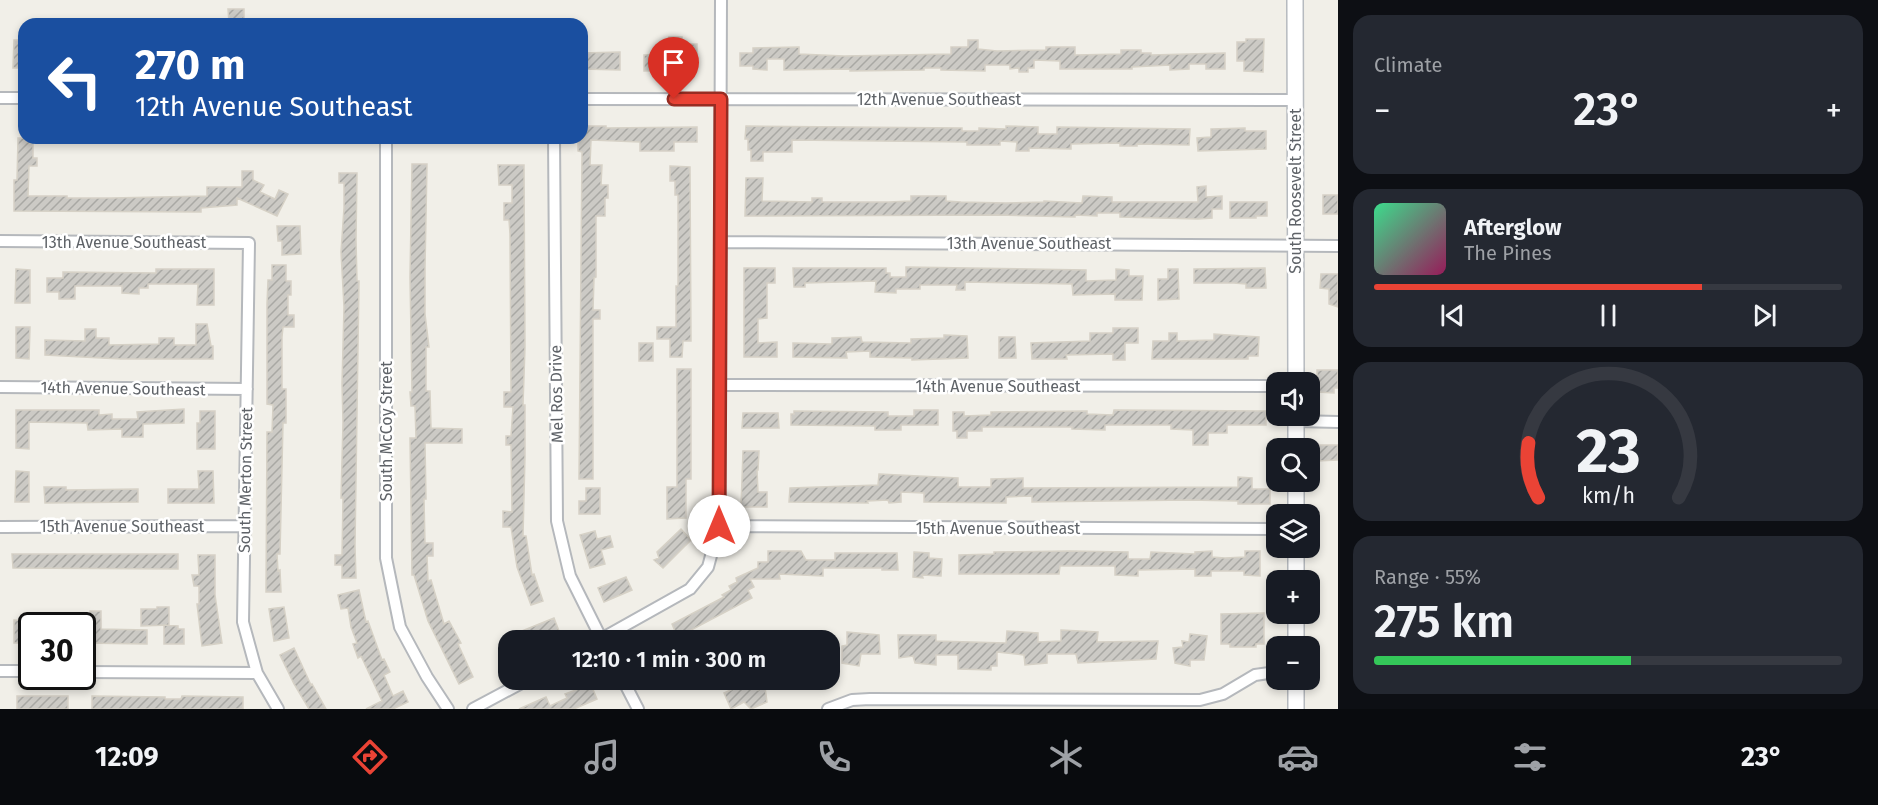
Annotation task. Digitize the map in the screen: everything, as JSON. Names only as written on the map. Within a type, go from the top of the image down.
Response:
[{"type":"street","points":[[618,630],[690,589],[708,567],[719,526],[721,0]]},
{"type":"street","name":"South Roosevelt Street","points":[[1295,0],[1296,372]]},
{"type":"street","points":[[0,98],[18,98]]},
{"type":"street","name":"12th Avenue Southeast","points":[[588,99],[1295,100]]},
{"type":"street","name":"South McCoy Street","points":[[386,144],[386,558],[400,627],[427,677],[448,709]]},
{"type":"street","name":"Mel Ros Drive","points":[[554,144],[557,521],[570,576],[596,630]]},
{"type":"street","name":"13th Avenue Southeast","points":[[0,241],[249,243]]},
{"type":"street","name":"13th Avenue Southeast","points":[[720,242],[1338,246]]},
{"type":"street","name":"South Merton Street","points":[[249,243],[243,622],[257,673],[278,709]]},
{"type":"street","name":"14th Avenue Southeast","points":[[720,386],[1266,386]]},
{"type":"street","name":"14th Avenue Southeast","points":[[0,387],[247,389]]},
{"type":"street","points":[[1320,420],[1338,422]]},
{"type":"street","name":"15th Avenue Southeast","points":[[0,527],[243,526]]},
{"type":"street","name":"15th Avenue Southeast","points":[[719,526],[1266,529]]},
{"type":"street","points":[[0,671],[18,671]]},
{"type":"street","points":[[96,672],[257,673]]},
{"type":"street","points":[[828,709],[852,700],[870,699],[1200,700],[1223,694],[1255,675],[1266,673]]},
{"type":"street","points":[[473,709],[508,690]]},
{"type":"street","points":[[628,690],[638,709]]},
{"type":"street","points":[[1296,690],[1296,709]]},
{"type":"building","points":[[228,9],[244,9],[244,18],[229,18]]},
{"type":"building","points":[[669,37],[682,37],[682,44],[697,44],[697,58],[683,58],[683,70],[644,71],[644,55],[669,54]]},
{"type":"building","points":[[1246,39],[1264,39],[1263,72],[1244,71],[1244,61],[1237,61],[1237,42],[1246,42]]},
{"type":"building","points":[[14,40],[18,40],[18,68],[13,68]]},
{"type":"building","points":[[968,40],[978,40],[978,49],[997,51],[1075,47],[1075,55],[1121,54],[1121,50],[1141,50],[1141,53],[1151,53],[1151,55],[1225,53],[1225,69],[1206,69],[1206,64],[1189,64],[1189,69],[1170,70],[1170,65],[1132,67],[1132,69],[1060,69],[1060,61],[1034,60],[1034,68],[1028,68],[1028,72],[1019,72],[1019,68],[1010,69],[1010,65],[985,65],[985,71],[941,70],[941,68],[850,71],[850,69],[784,70],[784,59],[767,59],[767,70],[753,69],[753,66],[740,66],[740,53],[753,53],[753,48],[799,47],[799,54],[844,56],[951,54],[951,47],[968,47]]},
{"type":"building","points":[[620,52],[620,70],[588,69],[588,53]]},
{"type":"building","points":[[588,126],[606,126],[606,128],[697,127],[697,142],[674,142],[674,151],[640,151],[640,142],[591,140],[590,165],[602,165],[601,185],[608,185],[605,216],[596,216],[596,277],[594,278],[593,310],[600,310],[600,319],[593,319],[593,479],[579,479],[582,152],[578,151],[578,144],[588,144]]},
{"type":"building","points":[[746,126],[962,128],[962,131],[979,131],[979,128],[1006,129],[1006,126],[1038,127],[1038,134],[1057,134],[1057,127],[1190,129],[1189,145],[1071,144],[1071,149],[1029,148],[1029,151],[1016,151],[1017,142],[1000,141],[1000,145],[967,145],[967,142],[792,140],[792,152],[763,152],[763,161],[751,161],[748,139],[745,139]]},
{"type":"building","points":[[1245,128],[1245,131],[1266,131],[1266,149],[1198,151],[1197,138],[1211,137],[1211,129]]},
{"type":"building","points":[[18,138],[18,144],[33,144],[33,158],[37,158],[37,166],[29,166],[28,196],[111,198],[207,196],[207,187],[242,187],[242,171],[253,171],[253,180],[264,185],[260,192],[275,199],[279,190],[288,194],[277,216],[237,198],[237,205],[201,208],[201,212],[14,211],[14,180],[17,180]]},
{"type":"building","points":[[412,164],[427,164],[425,314],[429,347],[426,347],[426,391],[430,391],[431,428],[462,429],[462,443],[425,443],[426,499],[424,499],[425,543],[433,543],[433,556],[427,556],[428,581],[431,580],[444,624],[449,621],[461,643],[458,644],[473,677],[459,684],[428,621],[414,575],[412,575],[410,438],[416,438],[415,406],[411,406],[410,392],[412,392],[410,277]]},
{"type":"building","points":[[498,165],[524,165],[523,536],[526,536],[532,575],[534,574],[543,601],[531,605],[517,567],[511,527],[503,527],[503,511],[512,512],[511,445],[506,445],[506,436],[511,436],[513,407],[504,407],[504,392],[511,392],[510,234],[509,220],[504,220],[504,203],[512,203],[512,185],[499,185]]},
{"type":"building","points":[[670,166],[690,167],[691,341],[683,341],[682,357],[670,357],[670,339],[657,339],[657,327],[676,327],[678,195],[675,195],[675,181],[670,181]]},
{"type":"building","points":[[339,173],[357,173],[356,240],[357,281],[359,281],[356,578],[342,578],[342,565],[335,565],[335,555],[342,555],[343,498],[341,498],[344,307],[341,252],[344,183],[339,183]]},
{"type":"building","points":[[746,178],[763,178],[762,201],[812,202],[812,198],[822,198],[822,202],[889,202],[911,201],[911,196],[946,196],[946,201],[961,202],[1082,203],[1083,196],[1112,197],[1112,202],[1198,202],[1197,187],[1206,186],[1206,197],[1222,196],[1222,209],[1212,209],[1212,218],[1198,219],[1120,217],[1120,213],[1097,213],[1097,216],[1075,215],[1075,217],[745,216]]},
{"type":"building","points":[[1323,195],[1338,195],[1338,214],[1323,214]]},
{"type":"building","points":[[1230,202],[1267,202],[1267,216],[1230,218]]},
{"type":"building","points":[[277,226],[300,226],[301,254],[282,255],[282,241],[278,241]]},
{"type":"building","points":[[272,265],[286,265],[286,281],[291,281],[288,315],[294,315],[294,327],[283,327],[282,337],[282,389],[286,389],[286,423],[283,423],[280,554],[277,554],[281,592],[266,592],[267,432],[272,432],[273,405],[267,404],[267,304],[268,280],[272,280]]},
{"type":"building","points":[[906,267],[1086,270],[1086,281],[1116,280],[1116,269],[1129,270],[1129,276],[1143,276],[1142,300],[1115,300],[1115,294],[1073,295],[1072,284],[965,282],[965,290],[956,290],[957,285],[920,285],[920,289],[896,289],[896,293],[875,292],[876,281],[805,283],[805,287],[794,287],[793,268],[886,268],[886,273],[890,273],[890,277],[906,277]]},
{"type":"building","points":[[744,268],[775,268],[775,283],[767,283],[767,318],[758,319],[758,343],[777,342],[777,357],[744,357]]},
{"type":"building","points":[[1265,268],[1266,288],[1246,288],[1246,284],[1234,283],[1194,283],[1194,269]]},
{"type":"building","points":[[16,269],[30,270],[30,303],[15,303]]},
{"type":"building","points":[[156,269],[214,269],[214,305],[197,305],[198,284],[148,284],[148,288],[139,288],[139,294],[122,293],[122,286],[75,286],[75,299],[59,299],[59,292],[47,292],[47,278],[63,278],[63,272],[156,273]]},
{"type":"building","points":[[1168,269],[1178,269],[1179,299],[1158,300],[1158,279],[1168,279]]},
{"type":"building","points":[[1321,274],[1338,274],[1338,307],[1329,304],[1329,289],[1320,288]]},
{"type":"building","points":[[196,324],[207,324],[211,346],[213,346],[213,359],[121,359],[45,355],[45,340],[85,341],[85,329],[96,329],[96,338],[109,338],[109,345],[159,344],[159,338],[174,338],[174,345],[196,345]]},
{"type":"building","points":[[16,327],[30,327],[29,359],[16,358]]},
{"type":"building","points":[[1113,328],[1138,328],[1138,343],[1125,343],[1125,360],[1113,360],[1113,354],[1066,355],[1067,359],[1032,359],[1031,343],[1090,341],[1090,333],[1113,333]]},
{"type":"building","points":[[1169,333],[1177,333],[1177,341],[1214,340],[1214,334],[1259,337],[1258,356],[1248,356],[1248,359],[1152,359],[1153,341],[1169,341]]},
{"type":"building","points":[[944,335],[967,336],[968,358],[912,360],[912,358],[870,357],[870,351],[846,352],[847,358],[793,357],[793,343],[832,344],[832,338],[861,337],[862,342],[911,343],[911,339],[944,338]]},
{"type":"building","points":[[999,337],[1015,337],[1016,358],[999,358]]},
{"type":"building","points":[[639,343],[653,343],[653,361],[639,361]]},
{"type":"building","points":[[677,369],[691,369],[691,479],[686,479],[686,518],[667,519],[667,487],[677,487]]},
{"type":"building","points":[[1317,370],[1338,370],[1338,388],[1334,388],[1334,393],[1320,392],[1320,372]]},
{"type":"building","points":[[184,409],[184,423],[143,424],[143,437],[122,437],[122,429],[88,430],[87,423],[29,422],[29,449],[16,448],[16,410],[99,410],[99,415],[112,414],[112,419],[138,419],[137,412]]},
{"type":"building","points":[[914,410],[938,410],[938,425],[901,425],[901,430],[875,430],[875,426],[791,425],[791,414],[794,414],[794,411],[888,412],[888,416],[914,416]]},
{"type":"building","points":[[1114,410],[1266,411],[1266,425],[1227,425],[1227,433],[1208,433],[1208,445],[1193,445],[1193,430],[1171,429],[1171,425],[1105,425],[1105,430],[1072,429],[1072,427],[982,427],[982,431],[967,431],[967,438],[957,438],[957,431],[953,431],[953,412],[964,412],[964,416],[991,415],[991,412],[1087,411],[1087,414],[1113,415]]},
{"type":"building","points":[[200,411],[215,411],[215,449],[197,449],[197,423],[200,423]]},
{"type":"building","points":[[743,413],[778,413],[779,428],[742,428]]},
{"type":"building","points":[[1320,445],[1338,445],[1338,460],[1320,461]]},
{"type":"building","points":[[743,451],[759,451],[758,492],[767,492],[767,507],[741,507]]},
{"type":"building","points":[[16,471],[29,472],[29,502],[15,502]]},
{"type":"building","points":[[198,471],[213,471],[214,503],[168,503],[168,489],[199,489]]},
{"type":"building","points":[[879,474],[958,478],[958,487],[991,487],[991,479],[1023,478],[1023,488],[1238,487],[1238,477],[1252,478],[1252,489],[1266,489],[1266,492],[1270,492],[1270,504],[1189,500],[1032,502],[1032,496],[1006,497],[1006,503],[924,502],[924,493],[901,492],[901,502],[889,503],[888,500],[867,501],[868,503],[789,502],[790,488],[878,485]]},
{"type":"building","points":[[44,487],[66,487],[66,490],[138,489],[138,502],[45,503]]},
{"type":"building","points":[[586,488],[600,488],[600,514],[579,514],[579,501],[586,501]]},
{"type":"building","points":[[681,529],[691,540],[663,568],[654,560],[659,558],[657,552]]},
{"type":"building","points":[[595,531],[597,539],[610,536],[613,547],[601,550],[605,564],[590,568],[580,535]]},
{"type":"building","points":[[768,551],[801,551],[806,560],[835,560],[835,553],[897,553],[898,570],[823,568],[823,576],[779,574],[780,579],[750,579],[754,587],[748,590],[752,598],[691,630],[675,630],[672,624],[724,597],[722,595],[731,590],[729,586],[737,582],[736,578],[758,568],[758,562],[768,562]]},
{"type":"building","points":[[1070,551],[1128,552],[1128,559],[1150,559],[1151,552],[1195,554],[1195,552],[1212,551],[1212,557],[1225,558],[1245,557],[1245,551],[1260,551],[1260,576],[1244,575],[1244,571],[1211,571],[1211,576],[1195,576],[1195,569],[1138,570],[1138,576],[1115,575],[1115,566],[1060,566],[1059,574],[959,574],[959,555]]},
{"type":"building","points":[[914,552],[929,553],[929,558],[942,559],[941,576],[913,577]]},
{"type":"building","points":[[12,554],[178,554],[178,569],[13,568]]},
{"type":"building","points":[[198,555],[215,555],[215,595],[222,643],[202,646],[197,604],[199,604],[199,586],[194,586],[192,575],[199,575]]},
{"type":"building","points":[[626,577],[632,590],[604,602],[598,588]]},
{"type":"building","points":[[359,590],[366,622],[368,621],[382,660],[384,659],[390,672],[384,675],[393,696],[403,691],[408,702],[393,709],[366,709],[382,701],[361,656],[358,658],[353,644],[357,643],[351,627],[348,608],[341,609],[338,595]]},
{"type":"building","points":[[157,607],[169,607],[169,625],[141,626],[141,609],[157,609]]},
{"type":"building","points":[[284,607],[289,638],[274,641],[269,609]]},
{"type":"building","points":[[101,611],[101,629],[147,630],[147,644],[96,643],[96,612],[90,612]]},
{"type":"building","points":[[1264,613],[1264,644],[1256,644],[1256,647],[1230,647],[1230,644],[1221,644],[1221,614]]},
{"type":"building","points":[[554,618],[559,630],[524,630]]},
{"type":"building","points":[[14,620],[18,620],[18,643],[14,643]]},
{"type":"building","points":[[164,625],[184,629],[184,644],[164,644]]},
{"type":"building","points":[[1061,630],[1098,632],[1097,642],[1158,641],[1156,659],[1078,663],[1076,654],[1047,654],[1047,663],[1025,665],[1024,655],[997,652],[997,666],[991,666],[991,670],[958,669],[958,655],[936,655],[936,665],[915,663],[913,656],[899,658],[898,635],[936,635],[936,641],[1006,643],[1007,631],[1038,633],[1038,642],[1061,641]]},
{"type":"building","points":[[847,632],[879,635],[880,654],[861,654],[859,666],[842,663],[842,646],[847,645]]},
{"type":"building","points":[[1190,634],[1207,636],[1204,660],[1190,660],[1190,666],[1175,663],[1173,648],[1183,647],[1182,641],[1189,642]]},
{"type":"building","points":[[294,648],[311,685],[326,709],[309,709],[294,684],[280,655]]},
{"type":"building","points":[[576,690],[593,690],[597,699],[574,709],[519,709],[546,697],[550,706],[567,698],[565,694]]},
{"type":"building","points":[[731,690],[765,690],[767,702],[751,709],[744,702],[731,709],[724,693]]},
{"type":"building","points":[[17,696],[68,696],[68,709],[17,709]]},
{"type":"building","points":[[92,696],[165,697],[165,699],[181,699],[182,696],[243,697],[243,709],[92,709]]},
{"type":"route","points":[[674,99],[721,99],[719,526]]}]
